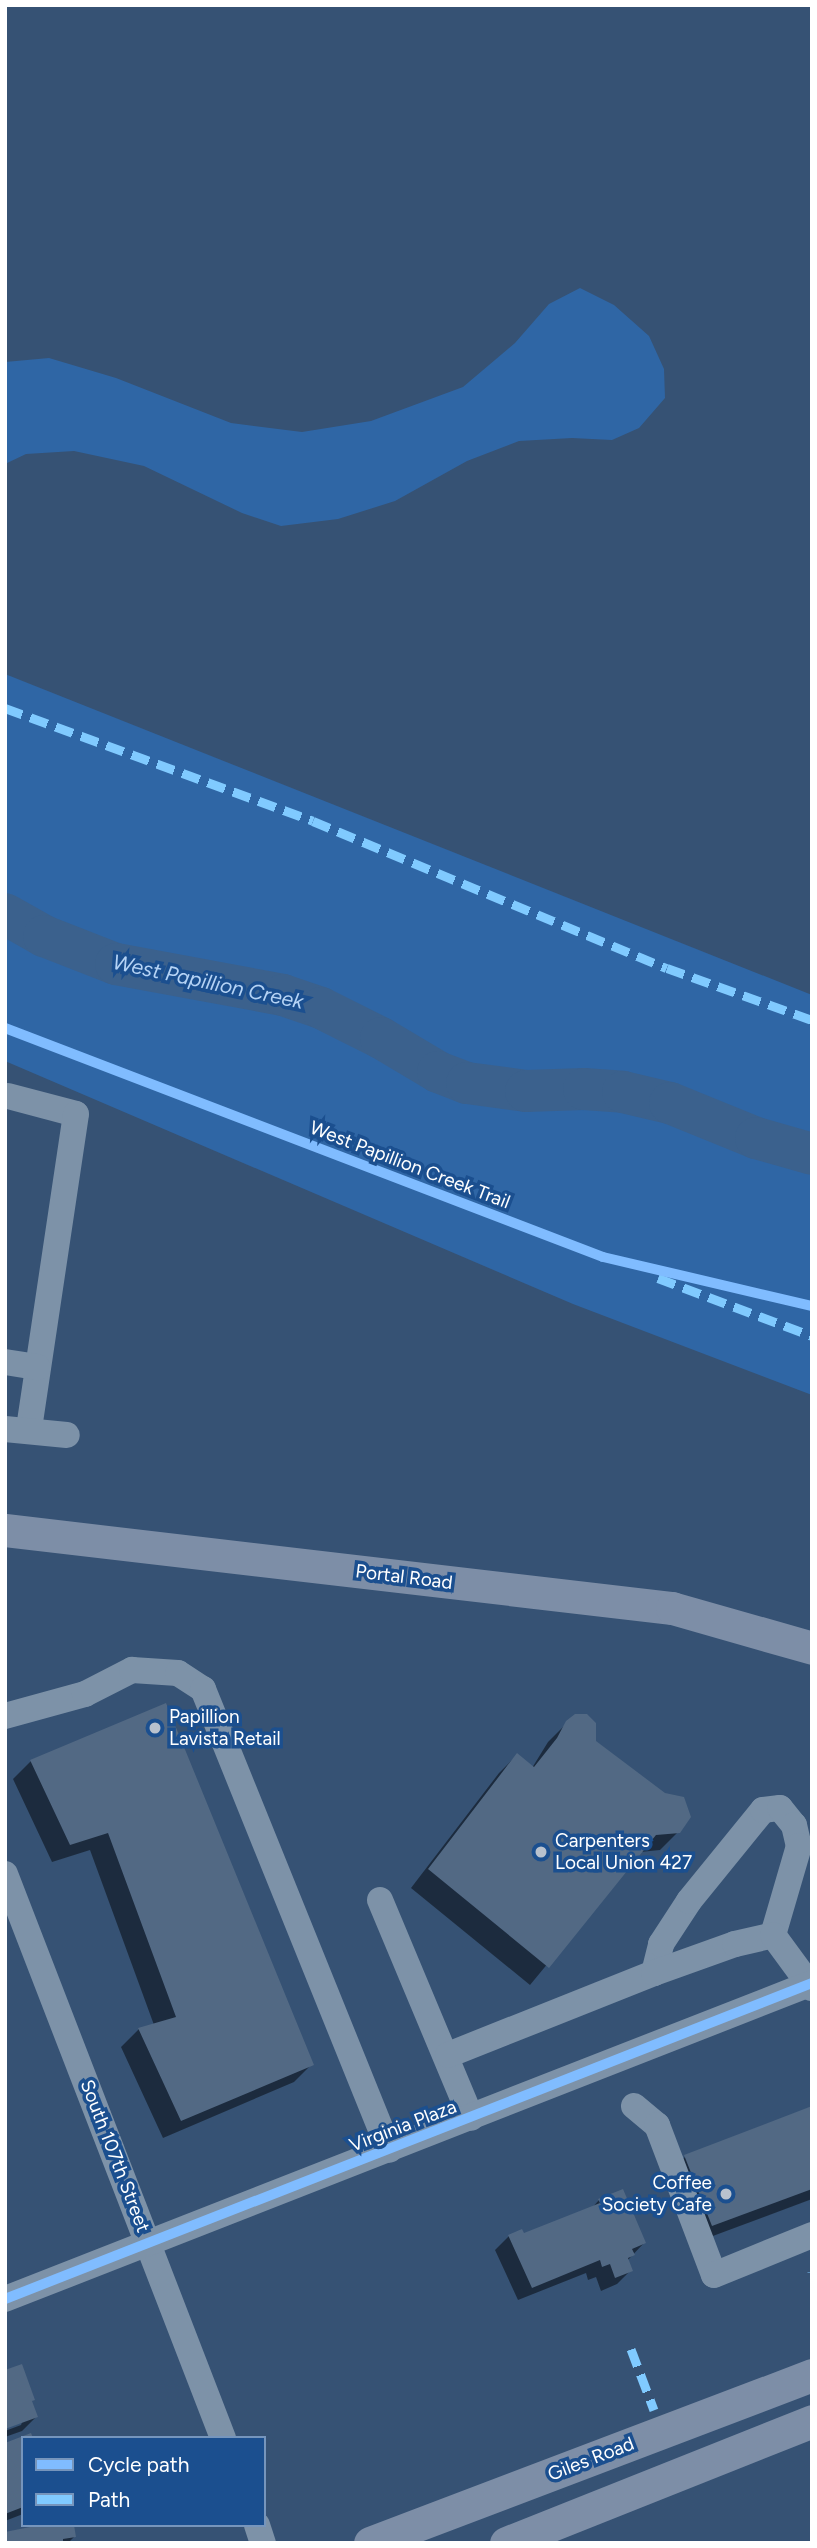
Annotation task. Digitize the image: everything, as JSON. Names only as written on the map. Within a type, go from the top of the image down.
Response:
[{"type":"main road","name":"Portal Road","points":[[5,1530],[672,1608],[807,1648]]},
{"type":"main road","name":"Giles Road","points":[[370,2543],[812,2375]]},
{"type":"main road","points":[[506,2543],[812,2421]]},
{"type":"street","points":[[6,1103],[76,1114],[38,1367],[17,1429],[67,1435]]},
{"type":"street","points":[[5,1362],[38,1367]]},
{"type":"street","points":[[5,1716],[85,1694],[132,1670],[178,1673],[203,1689],[388,2150]]},
{"type":"street","points":[[654,1973],[660,1944],[689,1901],[763,1810],[780,1808],[793,1825],[799,1846],[773,1935]]},
{"type":"street","name":"South 107th Street","points":[[5,1874],[222,2436]]},
{"type":"street","points":[[380,1900],[448,2055],[471,2118]]},
{"type":"street","points":[[448,2055],[654,1973],[735,1944],[773,1935]]},
{"type":"street","points":[[773,1935],[811,1985]]},
{"type":"street","name":"Virginia Plaza","points":[[5,2299],[811,1985]]},
{"type":"street","points":[[634,2106],[657,2125],[714,2275],[812,2235]]},
{"type":"shaded area","points":[[580,288],[614,305],[649,336],[664,369],[665,398],[639,428],[612,440],[572,438],[519,441],[467,461],[395,501],[338,519],[281,526],[242,513],[144,466],[74,451],[26,454],[5,464],[5,362],[49,358],[116,378],[231,423],[302,432],[371,421],[463,387],[515,343],[549,304]]},
{"type":"shaded area","points":[[5,674],[812,995],[812,1395],[573,1304],[5,1061]]},
{"type":"building","points":[[166,1703],[314,2065],[181,2121],[138,2028],[176,2017],[108,1833],[70,1845],[30,1760]]},
{"type":"building","name":"Carpenters Local Union 427","points":[[575,1714],[587,1714],[596,1723],[596,1741],[665,1793],[684,1797],[691,1817],[680,1833],[656,1835],[549,1968],[428,1869],[517,1753],[534,1767],[557,1738],[566,1721]]},
{"type":"building","points":[[812,2106],[812,2189],[712,2226],[684,2155]]},
{"type":"building","points":[[623,2189],[646,2243],[632,2249],[635,2255],[628,2258],[633,2271],[615,2278],[610,2264],[602,2267],[600,2260],[532,2288],[508,2235],[522,2229],[524,2233],[600,2203],[598,2199]]},
{"type":"building","points":[[22,2364],[38,2417],[5,2429],[5,2370]]},
{"type":"building","points":[[21,2437],[21,2508],[5,2514],[5,2443]]},
{"type":"building","points":[[30,2527],[74,2527],[76,2537],[63,2539],[63,2543],[6,2543],[5,2532]]},
{"type":"waterway","name":"West Papillion Creek","points":[[5,914],[44,936],[116,964],[283,995],[321,1008],[381,1038],[438,1072],[467,1083],[526,1091],[584,1089],[623,1092],[670,1103],[756,1138],[812,1154]]},
{"type":"marked path","points":[[5,708],[313,821],[667,968],[812,1020]]},
{"type":"marked path","points":[[658,1278],[812,1336]]},
{"type":"marked path","points":[[631,2349],[654,2410]]},
{"type":"cycle path","name":"West Papillion Creek Trail","points":[[5,1028],[603,1257],[812,1306]]},
{"type":"cycle path","points":[[5,2299],[812,1983]]},
{"type":"place","name":"Papillion Lavista Retail","points":[[155,1728]]},
{"type":"place","name":"Carpenters Local Union 427","points":[[541,1852]]},
{"type":"place","name":"Coffee Society Cafe","points":[[726,2194]]}]
